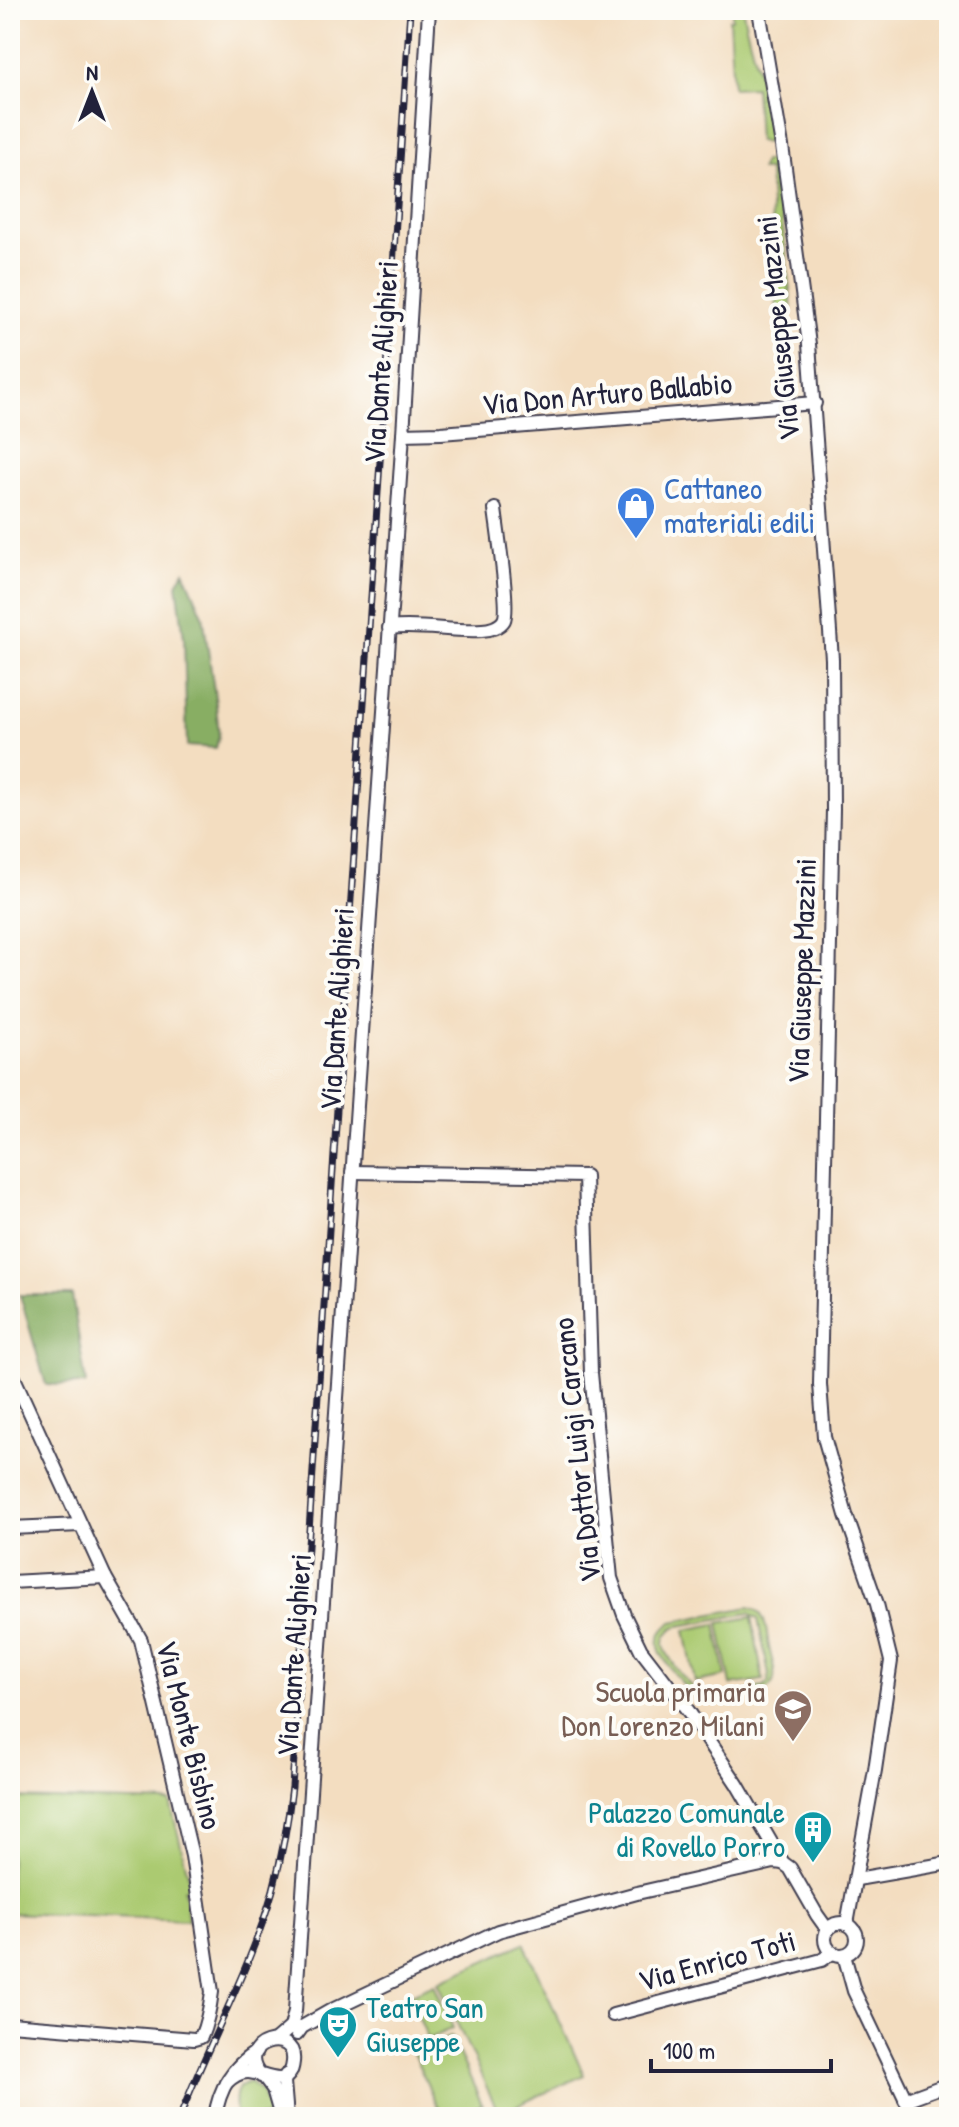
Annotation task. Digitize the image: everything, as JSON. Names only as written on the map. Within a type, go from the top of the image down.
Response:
[{"type":"street","name":"Via Dante Alighieri","points":[[293,2055],[297,2034],[297,1994],[429,10]]},
{"type":"street","name":"Via Giuseppe Mazzini","points":[[759,10],[783,151],[815,403],[832,659],[833,810],[820,1394],[824,1437],[846,1515],[877,1604],[891,1661],[857,1879],[847,1924]]},
{"type":"street","name":"Via Don Arturo Ballabio","points":[[403,434],[815,403]]},
{"type":"street","points":[[389,628],[426,626],[480,630],[499,625],[504,620],[495,509]]},
{"type":"street","name":"Via Dottor Luigi Carcano","points":[[352,1172],[585,1176],[591,1373],[611,1578],[641,1650],[697,1724],[827,1929]]},
{"type":"street","name":"Via Monte Bisbino","points":[[10,1369],[105,1577],[141,1640],[192,1856],[212,1992],[204,2031],[201,2037],[194,2039],[10,2024]]},
{"type":"street","points":[[10,1528],[81,1525]]},
{"type":"street","points":[[10,1582],[105,1577]]},
{"type":"street","points":[[297,2034],[324,2012],[498,1931],[695,1879],[774,1862],[783,1863]]},
{"type":"street","points":[[857,1879],[949,1863]]},
{"type":"street","points":[[838,1954],[853,1950],[857,1941],[855,1931],[847,1924],[837,1923],[827,1929],[825,1945],[838,1954],[914,2117]]},
{"type":"street","name":"Via Enrico Toti","points":[[613,2015],[838,1954]]},
{"type":"street","points":[[297,1994],[302,2006],[324,2012]]},
{"type":"street","points":[[215,2117],[226,2083],[239,2064],[264,2042],[276,2040],[288,2031],[296,2016],[324,2012]]},
{"type":"street","points":[[276,2040],[288,2046],[293,2055],[293,2064],[284,2082],[284,2117]]},
{"type":"street","points":[[256,2052],[254,2064],[273,2089],[284,2117]]},
{"type":"street","points":[[226,2083],[236,2075],[247,2072],[274,2080],[286,2075]]},
{"type":"street","points":[[905,2100],[943,2086]]},
{"type":"green space","points":[[732,10],[743,10],[768,105],[773,137],[765,143],[758,141],[755,87],[733,88],[729,19],[732,19]]},
{"type":"green space","points":[[770,160],[776,163],[792,310],[777,312],[769,170],[760,170],[764,162]]},
{"type":"green space","points":[[184,571],[203,615],[216,704],[219,736],[216,748],[187,746],[184,638],[177,584]]},
{"type":"green space","points":[[20,1295],[72,1295],[86,1384],[46,1385]]},
{"type":"green space","points":[[749,1607],[755,1609],[766,1628],[774,1670],[773,1683],[761,1692],[739,1698],[699,1700],[672,1671],[660,1650],[660,1636],[672,1622]],"holes":[[[749,1613],[758,1619],[769,1674],[768,1683],[763,1687],[727,1696],[706,1697],[687,1681],[665,1648],[665,1637],[674,1627]]]},
{"type":"green space","points":[[752,1617],[763,1680],[731,1685],[719,1623]]},
{"type":"green space","points":[[716,1624],[726,1676],[695,1682],[685,1630]]},
{"type":"green space","points":[[10,1798],[170,1802],[192,1890],[184,1889],[188,1920],[10,1913]]},
{"type":"green space","points":[[524,1943],[584,2075],[499,2114],[438,1982]]},
{"type":"green space","points":[[434,1984],[453,2028],[428,2039],[409,1995]]},
{"type":"green space","points":[[451,2036],[482,2104],[453,2117],[442,2117],[413,2053]]},
{"type":"green space","points":[[250,2082],[262,2092],[269,2117],[236,2117],[237,2091]]},
{"type":"railway","points":[[180,2117],[264,1919],[279,1864],[292,1787],[410,10]]},
{"type":"place","name":"Cattaneo materiali edili","points":[[636,540]]},
{"type":"place","name":"Scuola primaria Don Lorenzo Milani","points":[[793,1743]]},
{"type":"place","name":"Palazzo Comunale di Rovello Porro","points":[[813,1864]]},
{"type":"place","name":"Teatro San Giuseppe","points":[[338,2059]]}]
